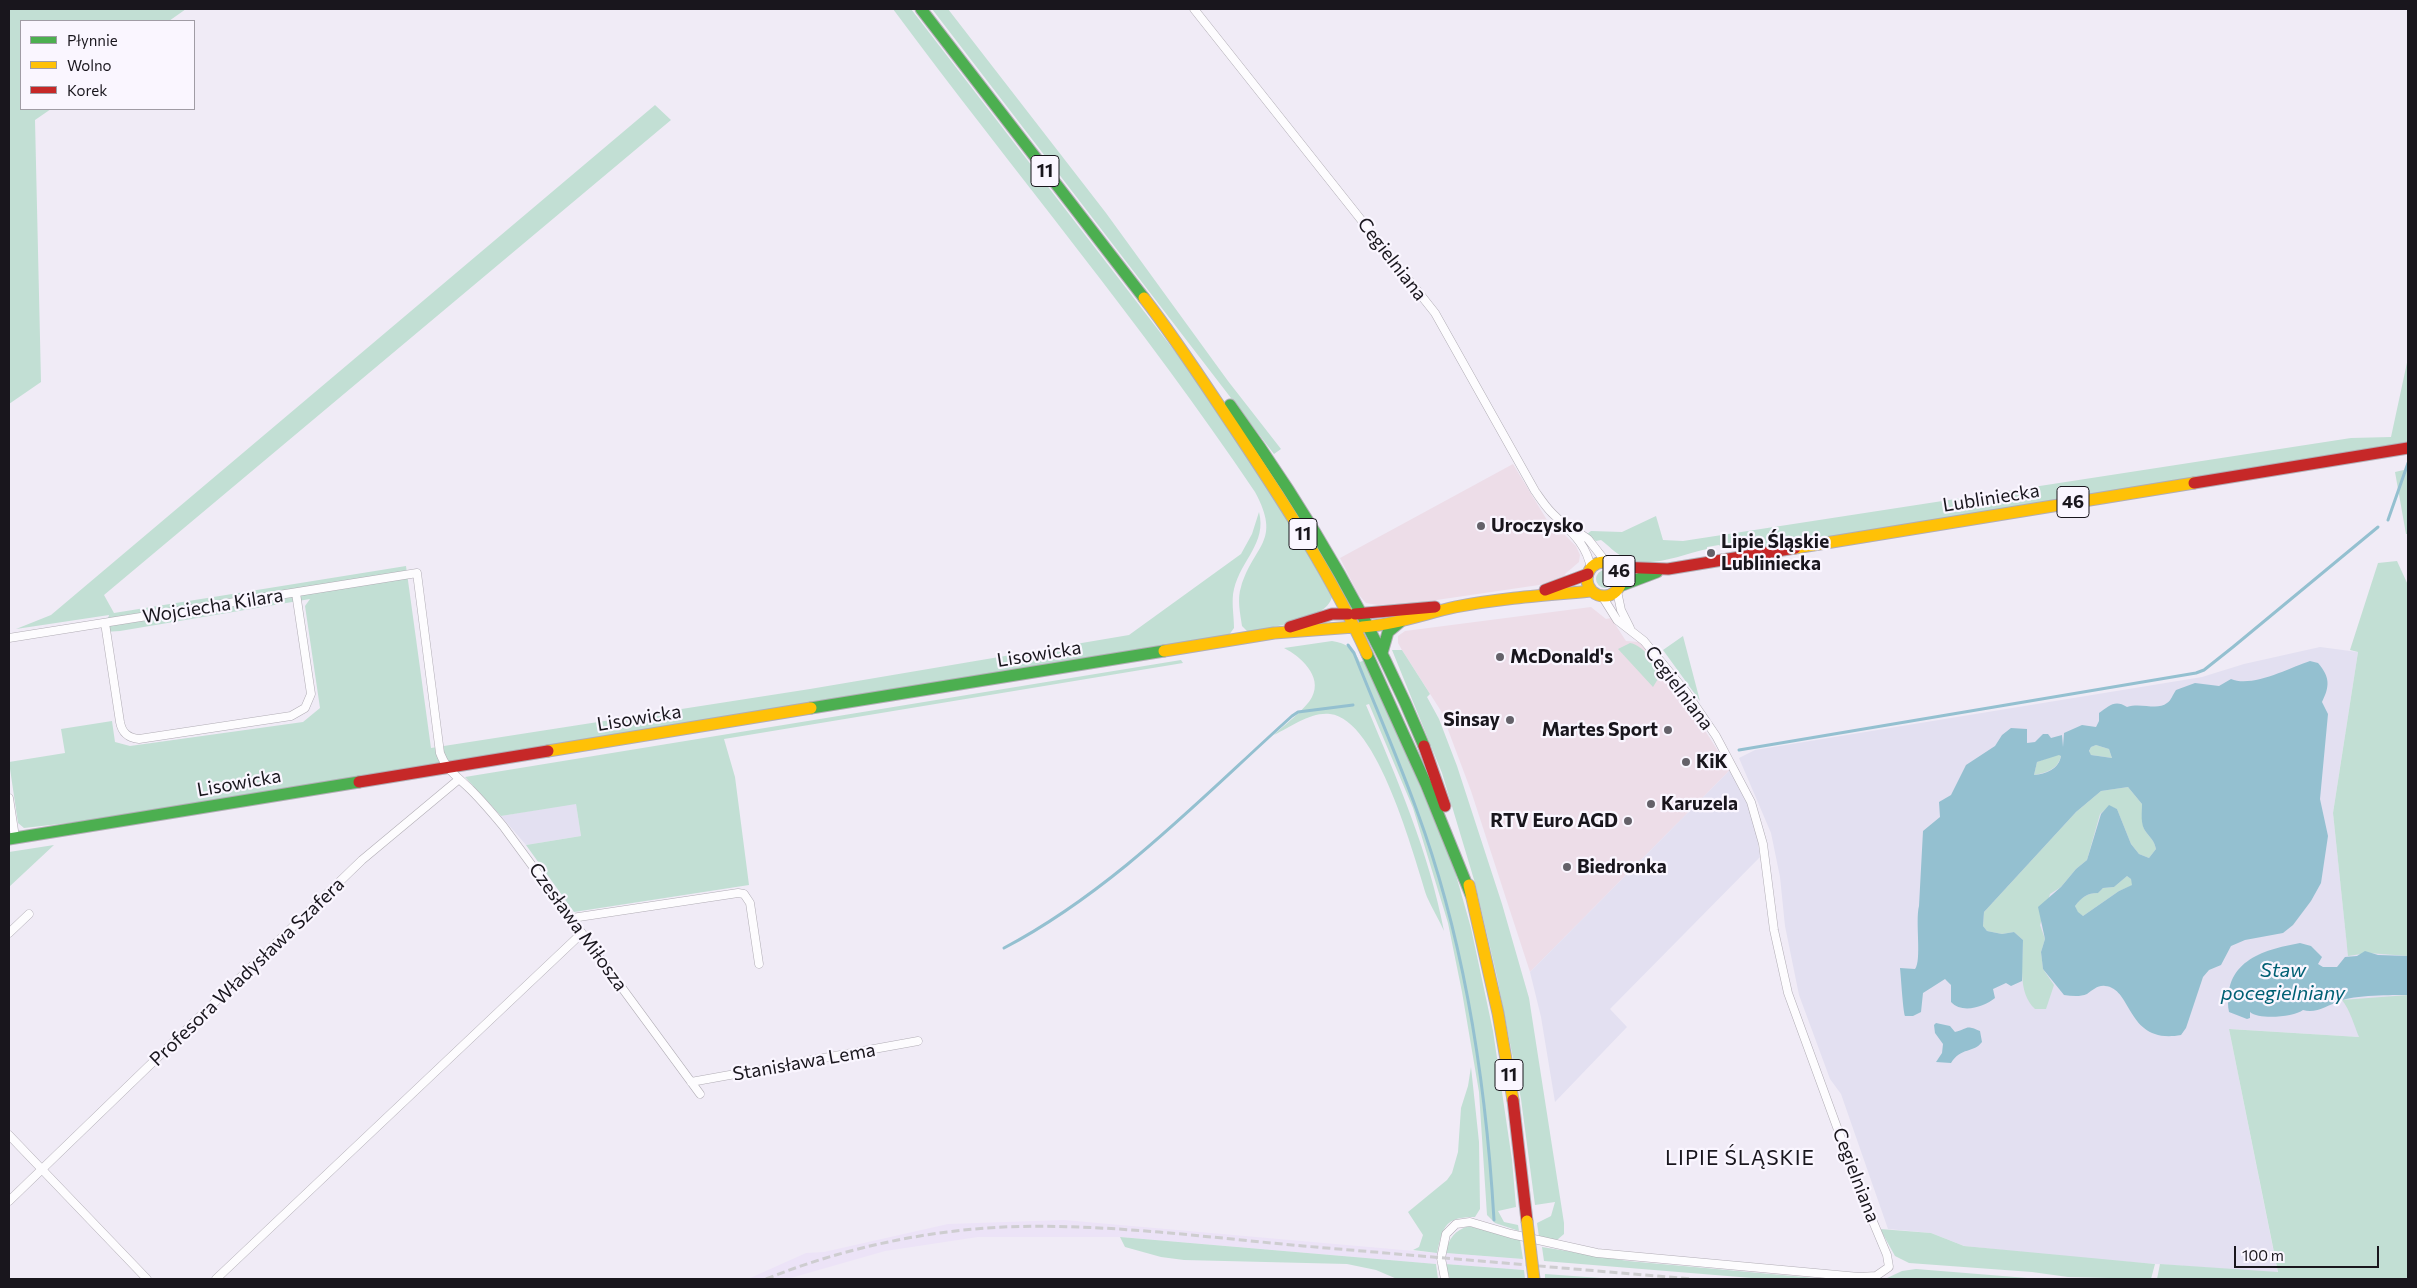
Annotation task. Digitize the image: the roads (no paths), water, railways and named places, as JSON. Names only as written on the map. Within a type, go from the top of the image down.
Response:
[{"type":"main road","name":"11","points":[[921,9],[1170,332],[1284,502],[1348,614],[1426,784],[1471,895]]},
{"type":"main road","name":"11","points":[[1170,332],[1183,345],[1237,415],[1298,500],[1324,542],[1382,653],[1427,755],[1460,851],[1488,961],[1502,1032],[1520,1149],[1534,1279]]},
{"type":"main road","name":"Lubliniecka","points":[[1611,565],[1624,569],[1668,568],[2408,448]]},
{"type":"main road","name":"46","points":[[1598,564],[1611,565],[1621,576],[1618,589],[1597,593],[1588,583],[1590,571],[1598,564]]},
{"type":"main road","name":"Lubliniecka","points":[[1618,589],[1668,568]]},
{"type":"main road","name":"Lisowicka","points":[[1528,596],[1590,571]]},
{"type":"main road","name":"Lisowicka","points":[[12,838],[1274,633],[1369,627],[1400,622],[1457,607],[1528,596],[1597,593]]},
{"type":"main road","name":"Lisowicka","points":[[1274,633],[1328,616],[1411,608],[1457,607]]},
{"type":"main road","points":[[1382,653],[1388,632],[1400,622]]},
{"type":"street","name":"Cegielniana","points":[[1194,9],[1435,313],[1535,491],[1586,551],[1590,571]]},
{"type":"street","name":"Cegielniana","points":[[1565,524],[1582,533],[1611,565]]},
{"type":"street","name":"Wojciecha Kilara","points":[[9,638],[417,573]]},
{"type":"street","name":"Czesława Miłosza","points":[[417,573],[440,753],[448,768],[496,818],[572,918],[700,1094]]},
{"type":"street","name":"Cegielniana","points":[[1618,589],[1621,610],[1631,630]]},
{"type":"street","points":[[105,624],[120,722],[123,731],[130,737],[138,738],[291,716],[306,708],[311,694],[296,592]]},
{"type":"street","name":"Cegielniana","points":[[1445,1279],[1441,1258],[1446,1234],[1456,1224],[1470,1222],[1511,1234],[1597,1253],[1858,1277],[1876,1276],[1889,1267],[1887,1255],[1861,1193],[1788,993],[1774,930],[1763,844],[1751,802],[1723,748],[1691,700],[1648,646],[1617,620],[1597,593]]},
{"type":"street","name":"Profesora Władysława Szafera","points":[[9,1201],[362,860],[458,780]]},
{"type":"street","points":[[9,798],[12,838]]},
{"type":"street","points":[[572,918],[738,893],[744,894],[750,904],[759,964]]},
{"type":"street","points":[[9,933],[29,914]]},
{"type":"street","points":[[216,1279],[582,933]]},
{"type":"street","name":"Stanisława Lema","points":[[691,1082],[918,1041]]},
{"type":"street","points":[[9,1135],[147,1279]]},
{"type":"water","points":[[2310,661],[2318,663],[2325,673],[2328,682],[2322,702],[2328,714],[2320,799],[2328,836],[2321,883],[2311,901],[2293,925],[2283,933],[2245,940],[2231,946],[2221,965],[2209,970],[2203,977],[2186,1028],[2181,1035],[2163,1036],[2150,1032],[2140,1024],[2114,989],[2100,986],[2084,995],[2064,995],[2043,969],[2041,952],[2045,939],[2038,907],[2087,860],[2101,814],[2109,805],[2117,809],[2131,844],[2139,854],[2149,858],[2156,849],[2143,826],[2142,804],[2128,787],[2101,791],[2076,812],[1984,912],[1983,926],[1987,931],[2002,934],[2014,932],[2023,940],[2022,981],[2011,986],[2006,983],[1993,989],[1995,998],[1985,1004],[1973,1008],[1961,1008],[1951,1002],[1951,985],[1945,979],[1923,993],[1921,1012],[1913,1016],[1905,1016],[1900,968],[1915,969],[1917,965],[1923,831],[1940,817],[1939,802],[1951,795],[1966,765],[1995,746],[2002,735],[2011,728],[2027,729],[2027,743],[2035,742],[2043,734],[2048,734],[2051,738],[2062,735],[2063,747],[2064,733],[2082,725],[2096,727],[2099,721],[2099,713],[2112,704],[2127,707],[2163,705],[2171,699],[2176,690],[2195,683],[2219,686],[2231,679],[2249,681],[2260,679]],"holes":[[[2096,745],[2109,749],[2112,758],[2091,755],[2089,751],[2091,747]],[[2059,755],[2061,756],[2058,764],[2051,770],[2034,775],[2037,762]],[[2127,876],[2131,879],[2132,885],[2119,891],[2083,916],[2078,912],[2075,906],[2085,896],[2098,893],[2103,888],[2114,887]]]},
{"type":"water","name":"Staw pocegielniany","points":[[2300,943],[2311,946],[2322,957],[2318,964],[2323,967],[2337,967],[2345,957],[2357,956],[2365,951],[2378,955],[2408,956],[2408,995],[2346,999],[2317,1010],[2303,1010],[2276,1017],[2261,1016],[2250,1012],[2250,1018],[2247,1019],[2229,1012],[2228,995],[2232,981],[2238,970],[2247,961],[2271,950]]},
{"type":"water","points":[[1936,1023],[1950,1026],[1955,1032],[1967,1028],[1980,1031],[1982,1042],[1975,1048],[1963,1052],[1951,1063],[1936,1062],[1942,1053],[1943,1044],[1935,1033],[1934,1025]]},
{"type":"waterway","points":[[2388,520],[2408,463]]},
{"type":"waterway","points":[[1739,750],[2196,673],[2204,670],[2233,647],[2378,527]]},
{"type":"waterway","points":[[1348,645],[1354,653],[1410,791],[1434,860],[1448,910],[1460,961],[1479,1064],[1494,1220]]},
{"type":"waterway","points":[[1004,948],[1044,925],[1083,899],[1119,871],[1190,810],[1292,716],[1298,712],[1353,705]]},
{"type":"railway","points":[[766,1279],[794,1268],[853,1250],[912,1237],[973,1229],[1041,1226],[1153,1232],[1692,1279]]},
{"type":"place","name":"Uroczysko","points":[[1481,526]]},
{"type":"place","name":"Lipie Śląskie Lubliniecka","points":[[1711,553]]},
{"type":"place","name":"McDonald's","points":[[1500,657]]},
{"type":"place","name":"Sinsay","points":[[1510,720]]},
{"type":"place","name":"Martes Sport","points":[[1668,730]]},
{"type":"place","name":"KiK","points":[[1686,762]]},
{"type":"place","name":"Karuzela","points":[[1651,804]]},
{"type":"place","name":"RTV Euro AGD","points":[[1628,821]]},
{"type":"place","name":"Biedronka","points":[[1567,867]]},
{"type":"district","name":"LIPIE ŚLĄSKIE","points":[[1740,1158]]}]
